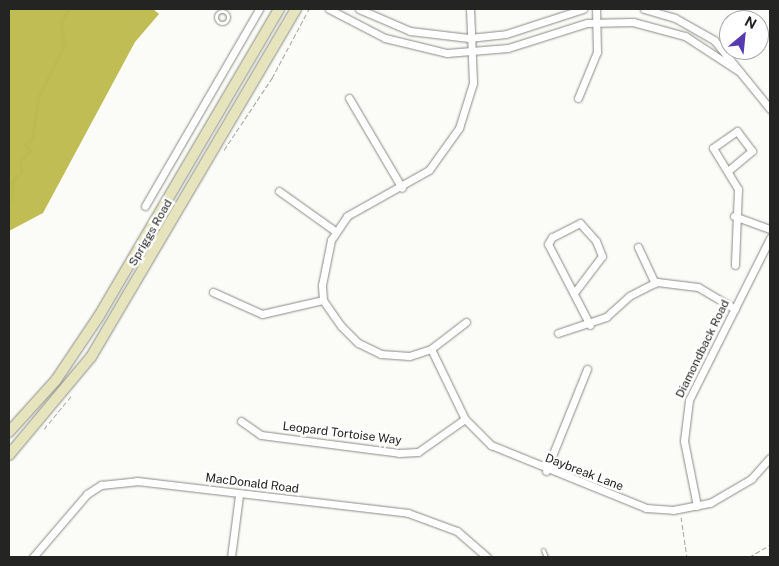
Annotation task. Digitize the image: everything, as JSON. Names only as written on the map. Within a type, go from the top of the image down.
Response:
[{"type":"main road","name":"Spriggs Road","points":[[9,432],[78,351],[279,9]]},
{"type":"main road","name":"Spriggs Road","points":[[9,456],[91,357],[296,9]]},
{"type":"street","points":[[145,206],[259,9]]},
{"type":"street","points":[[329,9],[400,44],[475,53],[519,46],[597,21],[633,22],[677,32],[740,72]]},
{"type":"street","points":[[358,9],[410,31],[474,38],[506,34],[583,9]]},
{"type":"street","points":[[466,322],[431,350],[409,356],[381,354],[358,343],[324,300],[323,268],[335,231],[355,211],[402,188],[429,170],[459,128],[473,83],[475,53],[470,9]]},
{"type":"street","points":[[578,98],[595,65],[596,9]]},
{"type":"street","points":[[644,9],[675,18],[709,37],[770,109]]},
{"type":"street","points":[[349,98],[402,188]]},
{"type":"street","points":[[729,170],[752,151],[737,131],[713,148],[729,170],[738,189],[734,216],[735,265]]},
{"type":"street","points":[[279,192],[335,231]]},
{"type":"street","points":[[152,194],[166,203]]},
{"type":"street","points":[[734,216],[770,229]]},
{"type":"street","points":[[574,293],[602,256],[592,234],[580,222],[552,237],[548,244],[590,325]]},
{"type":"street","name":"Diamondback Road","points":[[697,506],[684,440],[685,414],[770,238]]},
{"type":"street","points":[[638,247],[655,283]]},
{"type":"street","points":[[558,333],[590,325],[655,283],[698,287],[736,309]]},
{"type":"street","points":[[213,292],[262,314],[324,300]]},
{"type":"street","name":"Daybreak Lane","points":[[431,350],[465,419],[491,445],[546,471],[646,508],[680,509],[697,506],[736,490],[770,458]]},
{"type":"street","points":[[546,471],[586,369]]},
{"type":"street","name":"Leopard Tortoise Way","points":[[241,421],[261,435],[399,453],[418,452],[465,419]]},
{"type":"street","name":"MacDonald Road","points":[[33,557],[72,508],[101,485],[137,481],[239,495],[408,512],[457,532],[487,557]]},
{"type":"street","points":[[231,557],[239,495]]},
{"type":"lane","points":[[224,10],[228,19],[221,23],[216,15],[224,10]]},
{"type":"lane","points":[[543,550],[546,557]]},
{"type":"path","points":[[309,9],[310,13]]},
{"type":"path","points":[[680,509],[687,557]]},
{"type":"path","points":[[749,557],[770,545]]},
{"type":"shaded area","points":[[10,9],[153,9],[159,14],[135,42],[43,213],[9,231]]},
{"type":"waterway","points":[[9,200],[13,200],[12,182],[21,172],[21,160],[30,151],[25,145],[32,140],[38,98],[64,45],[61,23],[69,9]]}]
